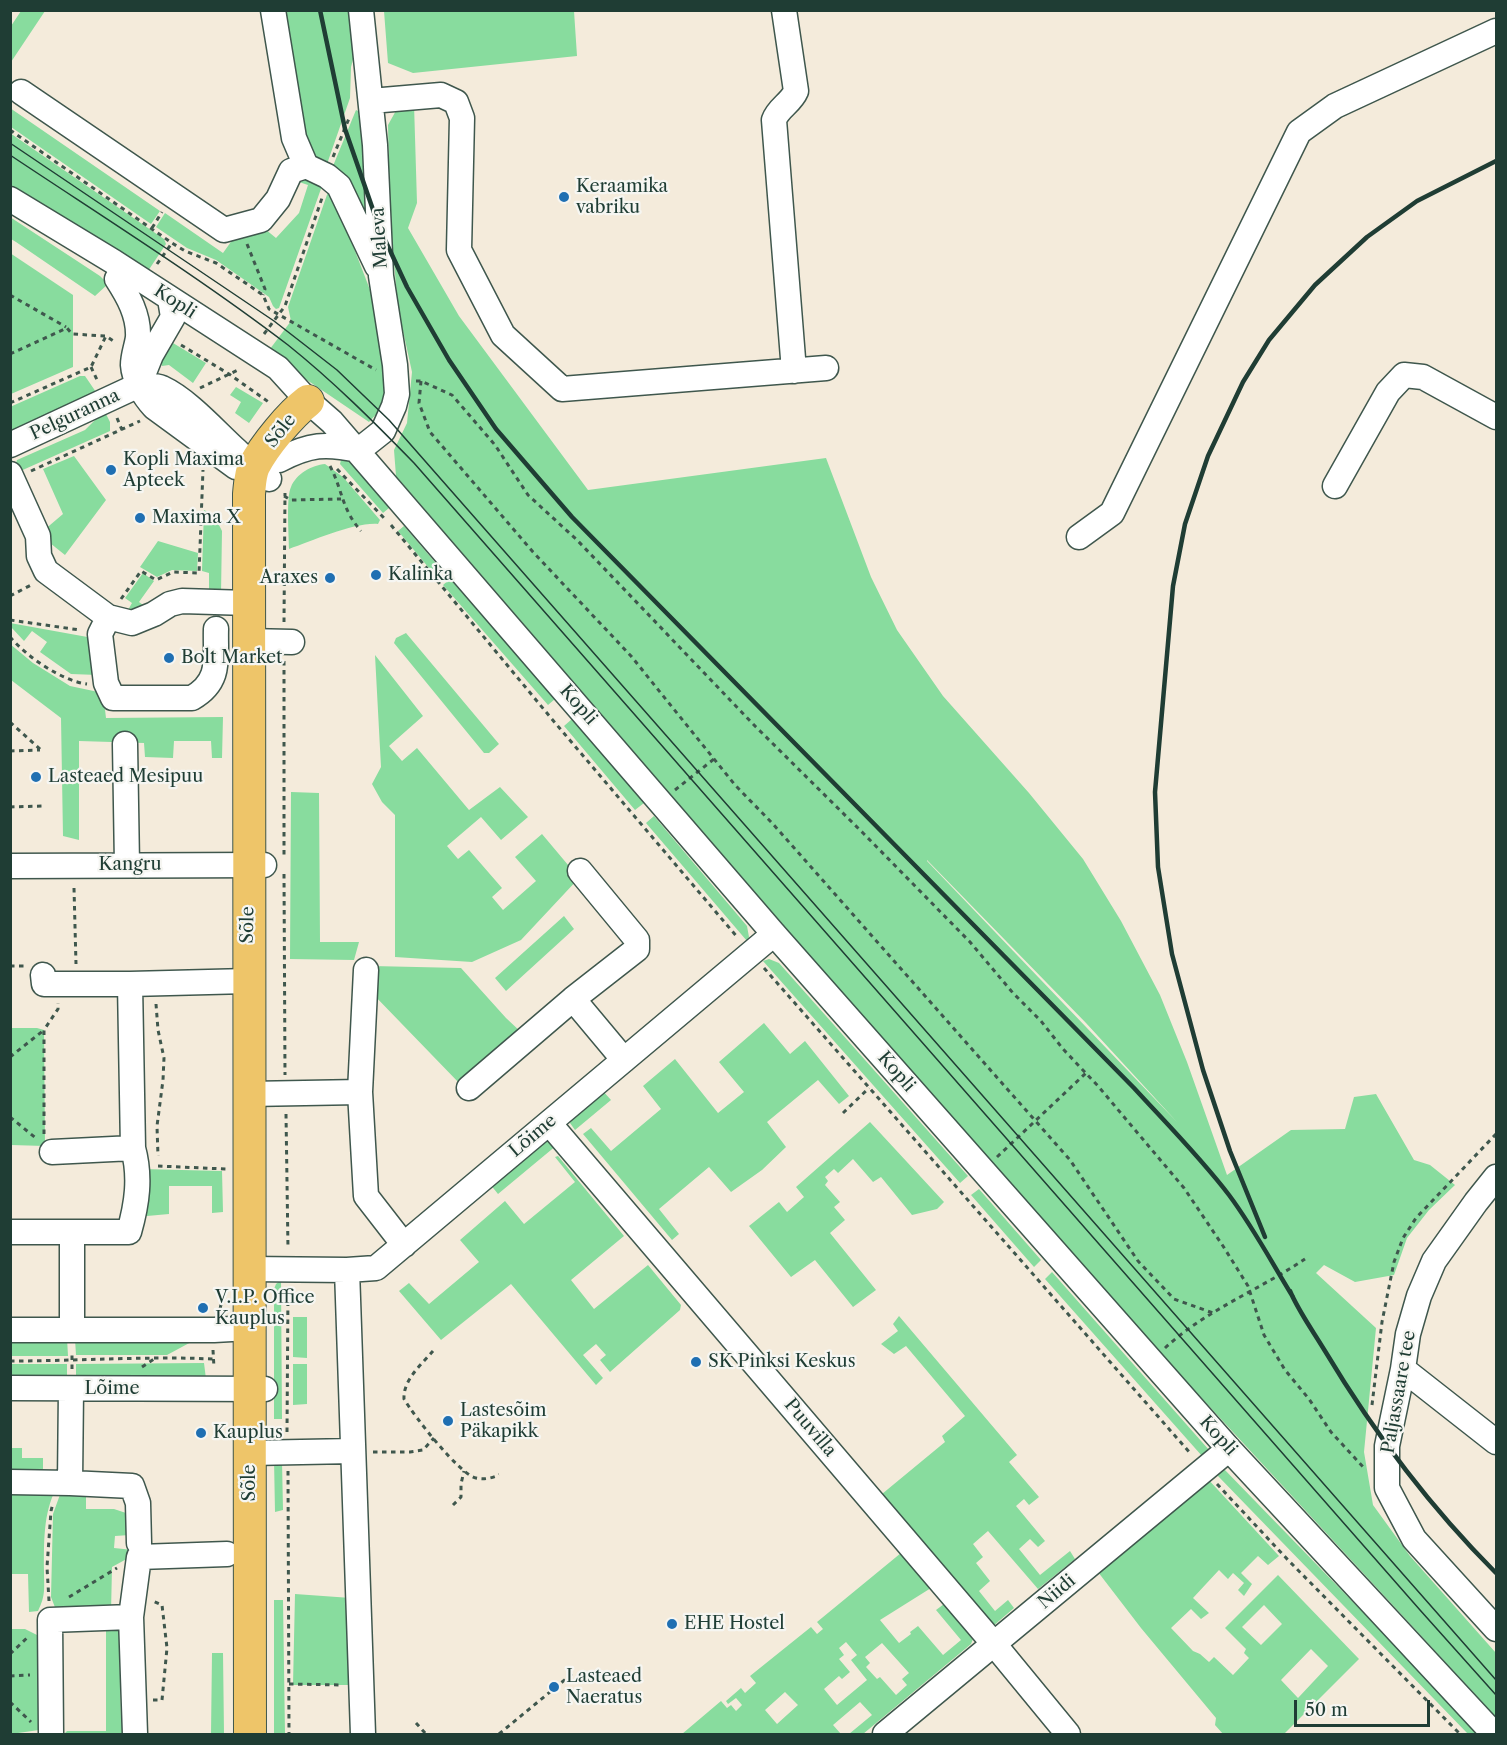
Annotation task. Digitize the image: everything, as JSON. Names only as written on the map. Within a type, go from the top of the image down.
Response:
[{"type":"main road","name":"Sõle","points":[[257,1095],[248,981],[257,865],[268,642],[265,495],[268,474],[292,414],[308,400]]},
{"type":"main road","name":"Sõle","points":[[268,474],[249,494],[248,603],[268,642]]},
{"type":"main road","name":"Sõle","points":[[250,1734],[257,1452],[257,865]]},
{"type":"main road","name":"Sõle","points":[[257,1389],[249,1328],[258,1269]]},
{"type":"main road","name":"Sõle","points":[[257,1452],[265,1734]]},
{"type":"street","points":[[273,10],[294,138],[306,166],[327,176],[339,186],[381,276]]},
{"type":"street","name":"Maleva","points":[[359,450],[383,431],[394,406],[397,380],[381,276],[371,101],[362,10]]},
{"type":"street","points":[[784,10],[796,91],[793,99],[777,113],[774,120],[794,371]]},
{"type":"street","points":[[1079,537],[1112,513],[1299,132],[1335,106],[1497,31]]},
{"type":"street","points":[[21,92],[224,230],[261,220],[278,199],[291,171],[306,166]]},
{"type":"street","points":[[371,101],[441,94],[456,102],[462,118],[459,250],[503,335],[562,389],[826,368]]},
{"type":"street","name":"Kopli","points":[[10,199],[114,262],[167,308]]},
{"type":"street","name":"Kopli","points":[[34,215],[117,279],[167,308],[270,381],[308,400],[359,450],[774,934],[1150,1361],[1494,1734]]},
{"type":"street","points":[[117,279],[135,312],[138,336],[133,367],[146,399],[154,407],[268,474],[315,445],[336,445],[359,450]]},
{"type":"street","points":[[138,336],[167,308]]},
{"type":"street","points":[[139,385],[152,355],[167,308]]},
{"type":"street","points":[[1335,486],[1388,392],[1404,375],[1423,377],[1497,417]]},
{"type":"street","name":"Pelguranna","points":[[10,445],[139,385]]},
{"type":"street","points":[[12,477],[38,536],[39,556],[46,571],[105,624],[132,623],[170,604],[182,601],[248,603]]},
{"type":"street","points":[[105,624],[106,682],[113,698],[192,698],[200,694],[214,677],[216,629]]},
{"type":"street","points":[[125,744],[127,865]]},
{"type":"street","name":"Kangru","points":[[10,866],[257,865]]},
{"type":"street","points":[[469,1088],[573,999],[638,949],[638,940],[580,871]]},
{"type":"street","name":"Lõime","points":[[258,1269],[376,1268],[774,934]]},
{"type":"street","points":[[366,970],[360,1092],[366,1196],[404,1245]]},
{"type":"street","points":[[59,981],[130,984],[248,981]]},
{"type":"street","points":[[10,1232],[72,1234],[129,1232],[137,1204],[143,1160],[130,984]]},
{"type":"street","points":[[573,999],[624,1060]]},
{"type":"street","points":[[257,1095],[360,1092]]},
{"type":"street","name":"Puuvilla","points":[[549,1123],[994,1644],[1068,1734]]},
{"type":"street","points":[[47,1144],[143,1160]]},
{"type":"street","name":"Paljassaare tee","points":[[1497,1178],[1476,1202],[1434,1261],[1419,1296],[1408,1334],[1387,1446],[1387,1488],[1414,1539],[1497,1629]]},
{"type":"street","points":[[72,1234],[72,1329]]},
{"type":"street","points":[[347,1270],[363,1734]]},
{"type":"street","points":[[10,1330],[249,1328]]},
{"type":"street","points":[[1403,1369],[1497,1443]]},
{"type":"street","name":"Lõime","points":[[10,1389],[257,1389]]},
{"type":"street","points":[[70,1483],[71,1389]]},
{"type":"street","name":"Niidi","points":[[885,1734],[1229,1449]]},
{"type":"street","points":[[257,1452],[353,1450]]},
{"type":"street","points":[[10,1482],[132,1486],[138,1503],[139,1550],[132,1609],[135,1734]]},
{"type":"street","points":[[139,1550],[227,1554]]},
{"type":"street","points":[[43,1730],[50,1620],[132,1609]]},
{"type":"path","points":[[10,130],[172,243],[185,251],[216,263],[263,295],[269,309],[279,315],[397,380],[421,381],[452,395],[495,445],[528,495],[577,540],[755,726],[970,942],[1086,1073],[1184,1188],[1223,1246],[1250,1292],[1264,1335],[1285,1370],[1309,1399],[1331,1432],[1370,1474],[1387,1488]]},
{"type":"path","points":[[240,226],[265,289],[263,295]]},
{"type":"path","points":[[157,264],[172,243]]},
{"type":"path","points":[[10,295],[67,328],[72,334],[106,336],[91,367],[10,403]]},
{"type":"path","points":[[262,337],[279,315]]},
{"type":"path","points":[[10,354],[67,328]]},
{"type":"path","points":[[180,344],[270,403]]},
{"type":"path","points":[[200,388],[242,368]]},
{"type":"path","points":[[421,381],[419,403],[430,432],[533,552],[631,656],[735,785],[773,824],[1070,1160],[1137,1261],[1174,1299],[1213,1313]]},
{"type":"path","points":[[12,477],[122,430]]},
{"type":"path","points":[[10,620],[105,624],[141,571],[156,580],[172,572],[199,573],[203,459]]},
{"type":"path","points":[[361,531],[349,518],[337,481],[327,460],[347,477],[388,522],[550,718],[751,953],[1204,1469],[1288,1560],[1460,1734]]},
{"type":"path","points":[[268,474],[285,496],[291,500],[342,499]]},
{"type":"path","points":[[10,596],[35,583]]},
{"type":"path","points":[[10,637],[41,663],[74,683],[98,686],[106,682]]},
{"type":"path","points":[[10,722],[41,750],[10,751]]},
{"type":"path","points":[[661,802],[714,759]]},
{"type":"path","points":[[10,807],[44,806]]},
{"type":"path","points":[[10,1057],[44,1030],[58,1009],[59,981],[74,888]]},
{"type":"path","points":[[154,983],[158,1030],[164,1058],[163,1080],[157,1126],[143,1160],[228,1169]]},
{"type":"path","points":[[44,1030],[47,1144]]},
{"type":"path","points":[[983,1170],[1086,1073]]},
{"type":"path","points":[[843,1113],[869,1088]]},
{"type":"path","points":[[10,1117],[47,1144]]},
{"type":"path","points":[[1150,1361],[1179,1335],[1305,1259]]},
{"type":"path","points":[[71,1389],[72,1329]]},
{"type":"path","points":[[433,1351],[404,1390],[404,1399],[434,1438],[464,1471],[477,1478],[492,1478],[499,1475]]},
{"type":"path","points":[[10,1361],[167,1357],[213,1359]]},
{"type":"path","points":[[280,1425],[287,1425]]},
{"type":"path","points":[[353,1450],[410,1452],[423,1450],[434,1438]]},
{"type":"path","points":[[453,1505],[461,1497],[464,1471]]},
{"type":"path","points":[[47,1576],[51,1511]]},
{"type":"path","points":[[68,1598],[139,1550]]},
{"type":"path","points":[[132,1609],[157,1601],[162,1605],[167,1648],[162,1700],[134,1700]]},
{"type":"path","points":[[499,1734],[573,1673]]},
{"type":"path","points":[[289,1684],[361,1685]]},
{"type":"path","points":[[10,1702],[43,1730]]},
{"type":"path","points":[[416,1724],[426,1734]]},
{"type":"green space","points":[[21,11],[45,11],[11,62],[11,26]]},
{"type":"green space","points":[[279,11],[350,11],[355,52],[351,67],[350,98],[327,164],[307,153]]},
{"type":"green space","points":[[384,11],[574,11],[577,56],[413,73],[388,63]]},
{"type":"green space","points":[[414,104],[417,203],[408,228],[459,316],[588,490],[826,458],[871,577],[897,630],[943,696],[1029,793],[1083,859],[1121,921],[1160,995],[1187,1062],[1227,1175],[1291,1130],[1345,1129],[1354,1097],[1376,1094],[1414,1160],[1430,1165],[1455,1185],[1429,1210],[1407,1238],[1394,1275],[1355,1282],[1324,1265],[1316,1273],[1376,1328],[1364,1452],[1373,1505],[1410,1556],[1496,1653],[1496,1717],[1160,1353],[930,1095],[396,476],[394,450],[407,423],[412,372],[398,308],[390,217],[388,125],[398,107]],"holes":[[[927,860],[1086,1023],[1177,1122]]]},
{"type":"green space","points":[[10,108],[160,211],[151,224],[11,127]]},
{"type":"green space","points":[[356,110],[366,155],[366,218],[333,166]]},
{"type":"green space","points":[[10,133],[164,239],[166,244],[148,271],[133,266],[11,185]]},
{"type":"green space","points":[[302,175],[323,183],[279,308],[276,309],[273,306],[269,297],[216,260],[187,248],[156,227],[165,213],[223,253],[233,239],[265,229],[276,238],[299,213],[308,185],[296,181]]},
{"type":"green space","points":[[330,186],[372,295],[386,379],[382,408],[369,422],[267,353],[291,321],[288,307]]},
{"type":"green space","points":[[10,217],[100,276],[108,284],[95,296],[11,239]]},
{"type":"green space","points":[[10,253],[73,295],[73,367],[11,394]]},
{"type":"green space","points":[[173,343],[206,363],[193,383],[169,365],[162,366],[161,362],[169,345]]},
{"type":"green space","points":[[80,376],[85,376],[98,395],[11,433],[10,407]]},
{"type":"green space","points":[[236,387],[263,403],[249,423],[235,413],[241,402],[230,395]]},
{"type":"green space","points":[[106,414],[110,422],[110,431],[16,473],[14,469],[17,460],[85,430],[98,417]]},
{"type":"green space","points":[[74,456],[106,500],[65,555],[50,543],[43,531],[63,514],[43,469]]},
{"type":"green space","points":[[342,456],[348,459],[389,508],[383,513],[340,464]]},
{"type":"green space","points":[[325,464],[343,477],[380,520],[378,524],[346,529],[289,549],[288,508],[289,492],[293,482],[305,471]]},
{"type":"green space","points":[[204,510],[214,515],[222,531],[221,594],[209,590],[209,573],[202,571]]},
{"type":"green space","points":[[404,526],[440,568],[434,574],[398,531]]},
{"type":"green space","points":[[158,541],[198,553],[197,571],[172,570],[157,577],[140,567]]},
{"type":"green space","points":[[143,573],[154,581],[139,602],[147,608],[141,612],[128,610],[132,603],[125,598]]},
{"type":"green space","points":[[450,579],[555,699],[548,705],[443,585]]},
{"type":"green space","points":[[10,623],[93,638],[98,675],[71,674],[40,652],[47,642],[32,631],[24,641]]},
{"type":"green space","points":[[406,633],[499,744],[489,753],[484,753],[394,643],[396,638]]},
{"type":"green space","points":[[10,644],[33,663],[70,686],[103,693],[106,718],[223,717],[222,758],[212,758],[211,741],[174,741],[173,758],[145,757],[144,743],[79,741],[79,840],[63,836],[61,718],[11,680]]},
{"type":"green space","points":[[375,655],[423,716],[389,746],[402,761],[417,748],[469,810],[500,787],[528,817],[501,840],[481,817],[447,846],[458,859],[469,850],[502,888],[492,897],[503,910],[536,881],[515,857],[542,834],[579,878],[521,940],[472,962],[395,957],[395,815],[382,802],[372,784],[381,767]]},
{"type":"green space","points":[[572,719],[644,803],[635,810],[564,726]]},
{"type":"green space","points":[[291,792],[319,793],[320,942],[359,942],[354,960],[290,959]]},
{"type":"green space","points":[[654,816],[747,926],[749,937],[747,941],[646,823]]},
{"type":"green space","points":[[564,916],[574,929],[506,991],[495,978]]},
{"type":"green space","points":[[769,959],[779,963],[968,1176],[960,1183],[763,961]]},
{"type":"green space","points":[[372,966],[461,968],[522,1033],[461,1085],[371,992]]},
{"type":"green space","points":[[764,1023],[790,1054],[805,1041],[849,1096],[839,1104],[818,1080],[767,1122],[786,1147],[762,1170],[731,1192],[709,1167],[659,1209],[679,1234],[672,1240],[583,1134],[591,1128],[611,1151],[661,1109],[643,1086],[675,1059],[718,1113],[744,1092],[719,1062]]},
{"type":"green space","points":[[11,1028],[44,1030],[45,1146],[11,1145]]},
{"type":"green space","points":[[602,1090],[611,1100],[575,1130],[570,1123],[571,1119]]},
{"type":"green space","points":[[870,1122],[944,1202],[937,1209],[912,1215],[881,1177],[873,1182],[853,1159],[838,1173],[834,1169],[825,1177],[828,1181],[825,1185],[840,1202],[834,1207],[845,1220],[830,1233],[876,1290],[853,1307],[815,1260],[791,1277],[749,1226],[779,1202],[787,1212],[804,1197],[796,1187]]},
{"type":"green space","points":[[547,1138],[557,1145],[498,1194],[490,1184]]},
{"type":"green space","points":[[558,1156],[624,1236],[571,1280],[594,1309],[648,1265],[681,1305],[680,1310],[610,1372],[600,1360],[606,1355],[596,1344],[583,1355],[603,1378],[596,1385],[511,1284],[441,1340],[399,1291],[409,1283],[429,1304],[479,1262],[460,1240],[505,1201],[524,1224],[575,1182],[555,1157]]},
{"type":"green space","points":[[142,1169],[222,1171],[223,1212],[212,1213],[212,1186],[169,1186],[169,1214],[147,1216],[143,1212]]},
{"type":"green space","points":[[979,1189],[1041,1260],[1034,1267],[971,1195]]},
{"type":"green space","points":[[1052,1272],[1209,1450],[1202,1456],[1045,1279]]},
{"type":"green space","points":[[281,1280],[282,1419],[274,1419],[274,1289]]},
{"type":"green space","points":[[899,1316],[1017,1455],[1009,1462],[1039,1497],[1029,1505],[1024,1499],[1016,1506],[1045,1541],[1038,1547],[1030,1539],[1019,1549],[1040,1575],[1070,1551],[1075,1559],[1038,1589],[988,1531],[973,1544],[983,1557],[976,1563],[990,1581],[979,1591],[995,1611],[1008,1600],[1014,1608],[992,1627],[882,1494],[945,1442],[942,1436],[965,1416],[906,1346],[894,1354],[881,1344],[898,1331],[893,1324]]},
{"type":"green space","points":[[293,1317],[307,1317],[307,1358],[293,1357]]},
{"type":"green space","points":[[67,1338],[68,1356],[11,1356],[10,1339]]},
{"type":"green space","points":[[75,1339],[193,1341],[167,1355],[76,1355]]},
{"type":"green space","points":[[204,1363],[206,1379],[76,1380],[76,1364]]},
{"type":"green space","points":[[10,1364],[67,1364],[67,1380],[11,1380]]},
{"type":"green space","points":[[293,1364],[307,1364],[307,1404],[293,1405]]},
{"type":"green space","points":[[10,1448],[22,1448],[22,1458],[43,1458],[43,1478],[11,1478]]},
{"type":"green space","points":[[274,1459],[282,1461],[283,1510],[275,1512]]},
{"type":"green space","points":[[1224,1469],[1481,1734],[1468,1734],[1217,1475]]},
{"type":"green space","points":[[1206,1477],[1279,1556],[1268,1565],[1258,1556],[1241,1573],[1252,1584],[1244,1596],[1238,1590],[1244,1583],[1233,1573],[1228,1579],[1219,1570],[1193,1598],[1209,1613],[1201,1619],[1191,1609],[1171,1628],[1193,1651],[1209,1662],[1214,1657],[1233,1675],[1249,1658],[1244,1653],[1246,1649],[1225,1628],[1278,1575],[1359,1659],[1284,1734],[1223,1734],[1215,1725],[1216,1718],[1098,1572]],"holes":[[[1264,1605],[1282,1624],[1261,1645],[1242,1627]],[[1311,1649],[1328,1666],[1298,1698],[1281,1680]]]},
{"type":"green space","points":[[10,1489],[56,1489],[46,1518],[44,1591],[38,1611],[29,1612],[28,1574],[11,1574]]},
{"type":"green space","points":[[62,1489],[86,1489],[86,1509],[114,1509],[129,1514],[130,1535],[115,1536],[114,1548],[133,1550],[132,1556],[112,1567],[111,1613],[56,1610],[51,1597],[53,1514]]},
{"type":"green space","points":[[901,1553],[931,1588],[880,1620],[899,1643],[918,1626],[943,1655],[961,1640],[936,1610],[944,1604],[973,1639],[971,1644],[863,1734],[849,1734],[872,1715],[860,1702],[833,1725],[841,1734],[682,1734],[721,1701],[727,1708],[731,1705],[736,1711],[742,1705],[736,1698],[728,1704],[726,1701],[741,1688],[745,1693],[756,1683],[750,1676],[811,1627],[817,1634],[823,1629],[817,1622]],"holes":[[[846,1642],[857,1655],[851,1660],[867,1680],[837,1705],[824,1689],[839,1676],[842,1679],[850,1672],[839,1659],[844,1655],[839,1648]],[[882,1643],[909,1673],[902,1679],[907,1685],[896,1695],[880,1677],[877,1679],[866,1667],[870,1663],[865,1657]],[[785,1692],[798,1705],[777,1724],[765,1710]]]},
{"type":"green space","points":[[295,1594],[351,1598],[352,1685],[293,1685]]},
{"type":"green space","points":[[274,1600],[283,1600],[285,1734],[274,1734]]},
{"type":"green space","points":[[106,1626],[119,1628],[121,1720],[131,1725],[131,1734],[64,1734],[67,1731],[106,1731]]},
{"type":"green space","points":[[10,1629],[25,1629],[43,1638],[46,1729],[11,1734]]},
{"type":"green space","points":[[212,1653],[223,1653],[224,1733],[211,1734]]},
{"type":"tram line","points":[[10,143],[274,321],[337,370],[389,420],[1496,1680]]},
{"type":"tram line","points":[[10,155],[185,271],[288,345],[337,387],[414,463],[1496,1695]]},
{"type":"railway","points":[[320,10],[345,129],[379,227],[407,287],[449,360],[496,429],[572,517],[1183,1140],[1238,1207],[1293,1297]]},
{"type":"railway","points":[[1265,1237],[1230,1151],[1203,1070],[1172,954],[1158,867],[1155,792],[1173,586],[1185,524],[1208,456],[1243,382],[1269,340],[1315,285],[1367,237],[1417,201],[1496,161]]},
{"type":"railway","points":[[1290,1291],[1343,1381],[1383,1439],[1448,1522],[1496,1573]]},
{"type":"place","name":"Keraamika vabriku","points":[[564,197]]},
{"type":"place","name":"Kopli Maxima Apteek","points":[[111,470]]},
{"type":"place","name":"Maxima X","points":[[140,518]]},
{"type":"place","name":"Kalinka","points":[[376,575]]},
{"type":"place","name":"Araxes","points":[[330,578]]},
{"type":"place","name":"Bolt Market","points":[[169,658]]},
{"type":"place","name":"Lasteaed Mesipuu","points":[[36,777]]},
{"type":"place","name":"V.I.P. Office Kauplus","points":[[203,1308]]},
{"type":"place","name":"SK Pinksi Keskus","points":[[696,1362]]},
{"type":"place","name":"Lastesõim Päkapikk","points":[[448,1421]]},
{"type":"place","name":"Kauplus","points":[[201,1433]]},
{"type":"place","name":"EHE Hostel","points":[[672,1624]]},
{"type":"place","name":"Lasteaed Naeratus","points":[[554,1687]]}]
